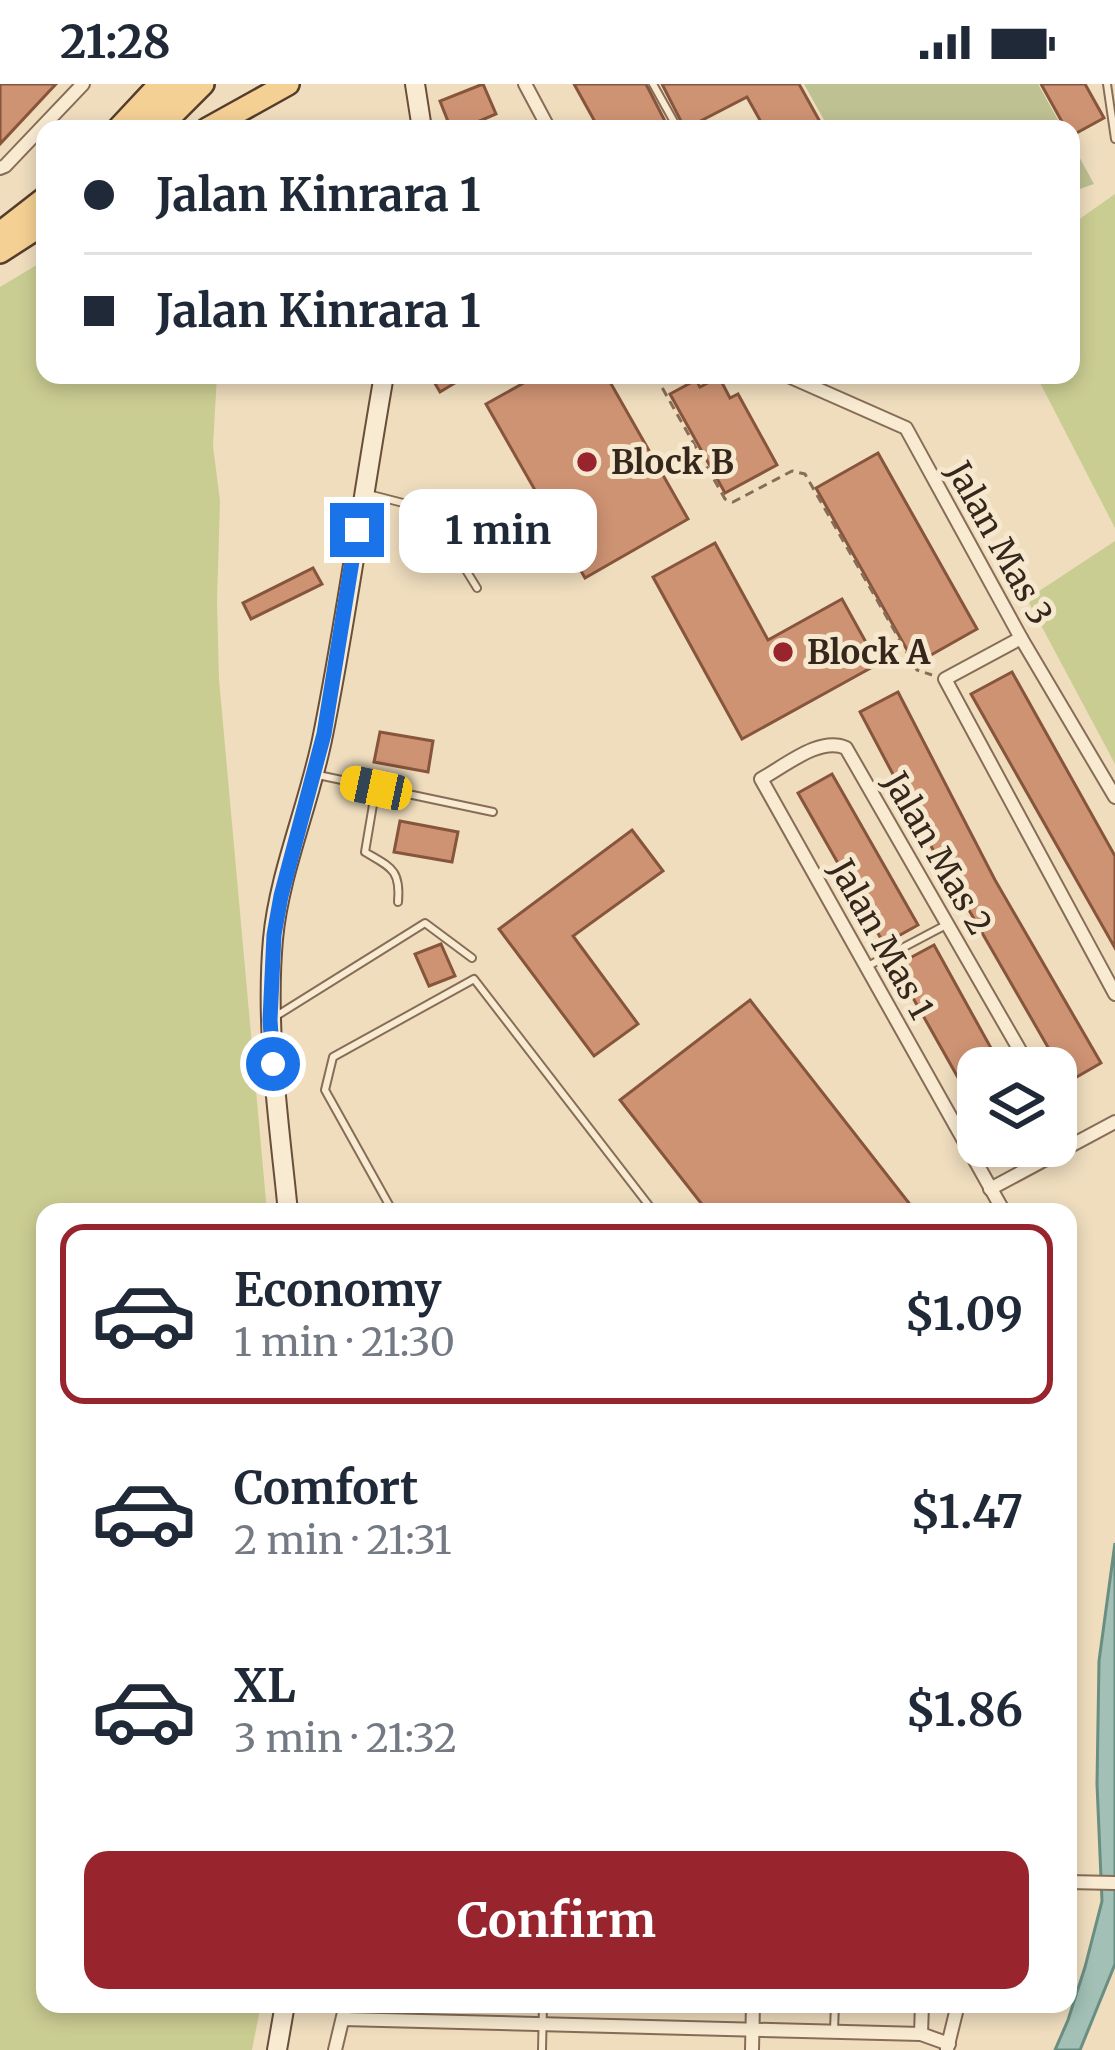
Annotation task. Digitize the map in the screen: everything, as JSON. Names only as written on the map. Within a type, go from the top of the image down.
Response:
[{"type":"main road","points":[[126,120],[160,84]]},
{"type":"main road","points":[[147,120],[182,84]]},
{"type":"main road","points":[[167,120],[203,84]]},
{"type":"main road","points":[[223,120],[288,84]]},
{"type":"main road","points":[[5,226],[36,204]]},
{"type":"main road","points":[[0,252],[36,229]]},
{"type":"street","points":[[49,120],[83,84]]},
{"type":"street","points":[[415,84],[421,120]]},
{"type":"street","points":[[525,84],[544,120]]},
{"type":"street","points":[[0,168],[36,133]]},
{"type":"street","points":[[287,1203],[270,1020],[274,935],[315,775],[382,384]]},
{"type":"street","name":"Jalan Mas 3","points":[[806,384],[906,428],[1115,797]]},
{"type":"street","points":[[1022,638],[945,679],[1115,994]]},
{"type":"street","name":"Jalan Mas 2","points":[[761,779],[825,744],[846,748],[1018,1047]]},
{"type":"street","name":"Jalan Mas 1","points":[[761,779],[999,1203]]},
{"type":"street","points":[[990,1189],[1115,1122]]},
{"type":"street","points":[[1077,1882],[1115,1883]]},
{"type":"street","points":[[277,2050],[283,2013]]},
{"type":"street","points":[[335,2050],[344,2013]]},
{"type":"street","points":[[752,2050],[753,2013]]},
{"type":"street","points":[[921,2034],[922,2013]]},
{"type":"street","points":[[343,2019],[921,2034],[948,2047],[956,2013]]},
{"type":"lane","points":[[653,84],[673,120]]},
{"type":"lane","points":[[1107,84],[1115,139]]},
{"type":"lane","points":[[363,493],[407,503],[440,528],[477,588]]},
{"type":"lane","points":[[315,775],[494,812]]},
{"type":"lane","points":[[376,788],[364,852],[393,868],[400,883],[398,902]]},
{"type":"lane","points":[[270,1020],[425,923],[472,958]]},
{"type":"lane","points":[[868,966],[948,924]]},
{"type":"lane","points":[[387,1203],[325,1090],[333,1057],[474,979],[647,1203]]},
{"type":"lane","points":[[542,2050],[543,2013]]},
{"type":"lane","points":[[834,2032],[835,2013]]},
{"type":"path","points":[[660,384],[725,499],[734,502],[792,471],[805,474],[917,670],[945,679]]},
{"type":"green space","points":[[804,84],[1038,84],[1058,120],[824,120]]},
{"type":"green space","points":[[1080,158],[1094,184],[1080,189]]},
{"type":"green space","points":[[1115,194],[1115,528],[1041,384],[1080,384],[1080,219]]},
{"type":"green space","points":[[36,265],[36,384],[216,384],[213,446],[220,501],[219,679],[266,1203],[36,1203],[36,2013],[259,2013],[252,2050],[0,2050],[0,287]]},
{"type":"green space","points":[[1115,541],[1115,764],[1027,599]]},
{"type":"water","points":[[1115,1543],[1115,1964],[1080,2050],[1055,2050],[1070,2013],[1077,2013],[1077,1992],[1102,1901],[1099,1661]]},
{"type":"building","points":[[0,84],[56,84],[0,144]]},
{"type":"building","points":[[483,84],[496,114],[482,120],[447,120],[440,101]]},
{"type":"building","points":[[574,84],[646,84],[664,120],[594,120]]},
{"type":"building","points":[[662,84],[799,84],[819,120],[760,120],[747,97],[702,120],[680,120]]},
{"type":"building","points":[[1041,84],[1085,84],[1104,118],[1080,131],[1080,120],[1061,120]]},
{"type":"building","name":"Block B","points":[[522,384],[611,384],[688,519],[585,578],[486,404]]},
{"type":"building","points":[[689,384],[723,384],[730,398],[738,394],[777,465],[725,493],[670,394]]},
{"type":"building","points":[[878,453],[977,629],[915,664],[816,488]]},
{"type":"building","name":"Block A","points":[[715,543],[768,640],[842,599],[878,664],[742,739],[653,577]]},
{"type":"building","points":[[313,568],[322,584],[251,619],[243,603]]},
{"type":"building","points":[[1012,672],[1115,856],[1115,948],[971,694]]},
{"type":"building","points":[[898,692],[995,880],[1101,1063],[1077,1077],[1077,1047],[1048,1047],[959,899],[860,712]]},
{"type":"building","points":[[380,732],[433,741],[428,772],[374,762]]},
{"type":"building","points":[[832,774],[918,925],[884,944],[798,793]]},
{"type":"building","points":[[400,821],[458,832],[452,862],[394,852]]},
{"type":"building","points":[[632,830],[663,871],[573,936],[638,1024],[594,1056],[499,929]]},
{"type":"building","points":[[441,944],[455,976],[429,986],[415,954]]},
{"type":"building","points":[[934,945],[990,1047],[957,1047],[957,1076],[895,966]]},
{"type":"building","points":[[750,1000],[909,1203],[701,1203],[620,1100]]},
{"type":"place","name":"Block B","points":[[587,462]]},
{"type":"place","name":"Block A","points":[[783,652]]},
{"type":"route","points":[[273,1064],[274,935],[324,734],[357,530]]}]
